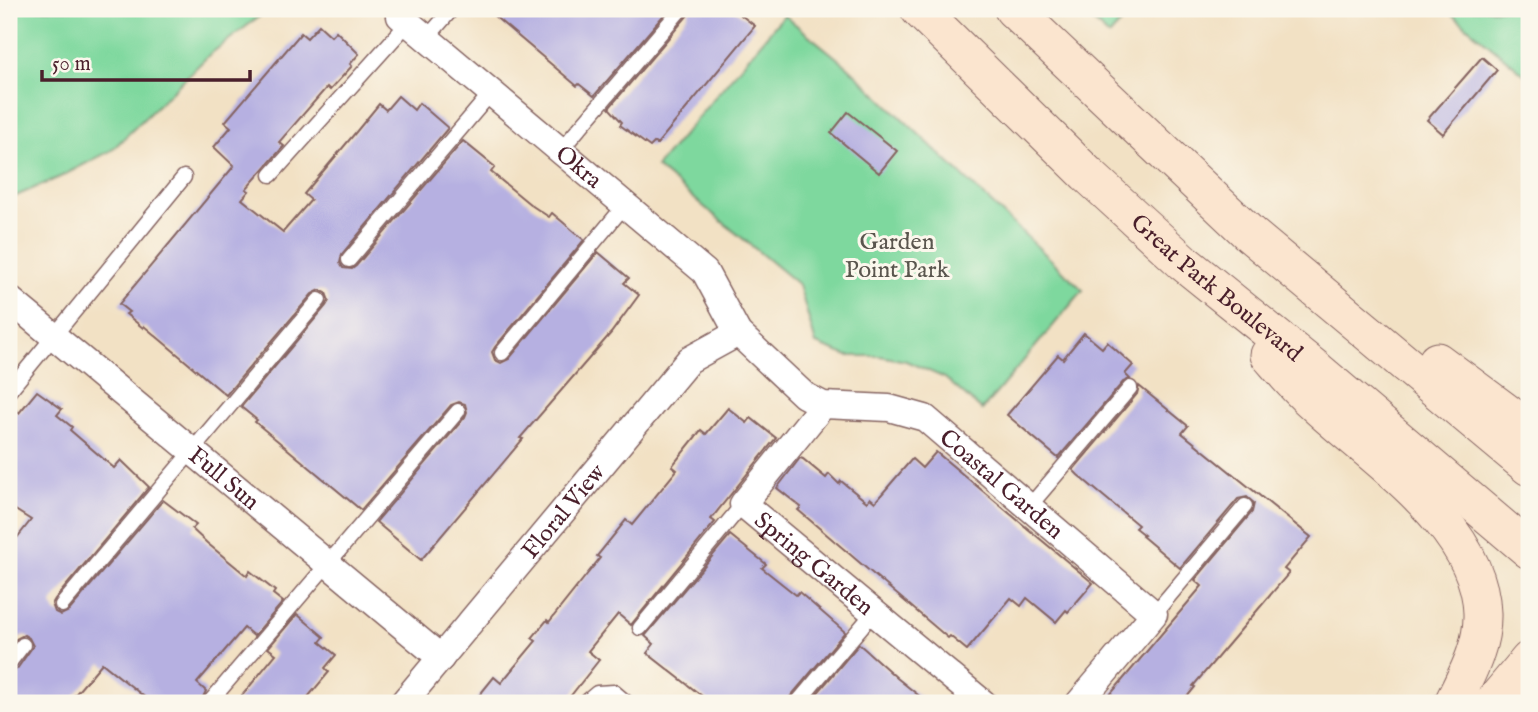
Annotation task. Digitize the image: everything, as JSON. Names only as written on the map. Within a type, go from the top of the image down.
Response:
[{"type":"main road","name":"Great Park Boulevard","points":[[919,9],[1078,166],[1183,262],[1318,371],[1529,550]]},
{"type":"main road","points":[[1013,9],[1251,235],[1529,467]]},
{"type":"main road","points":[[1162,151],[1529,429]]},
{"type":"main road","points":[[1183,262],[1311,401],[1415,492],[1446,525],[1472,568],[1479,588],[1482,612],[1476,654],[1453,703]]},
{"type":"main road","points":[[1493,703],[1529,660]]},
{"type":"street","name":"Okra","points":[[412,26],[705,272],[738,333]]},
{"type":"street","name":"Full Sun","points":[[9,299],[441,658]]},
{"type":"street","points":[[738,333],[804,395],[823,405]]},
{"type":"street","name":"Floral View","points":[[403,703],[690,360],[738,333]]},
{"type":"street","name":"Spring Garden","points":[[823,405],[743,503],[984,703]]},
{"type":"street","name":"Coastal Garden","points":[[823,405],[889,408],[925,418],[1154,614]]},
{"type":"street","points":[[1079,703],[1154,614]]},
{"type":"lane","points":[[271,175],[412,26],[452,9]]},
{"type":"lane","points":[[560,151],[681,9]]},
{"type":"lane","points":[[349,260],[491,93]]},
{"type":"lane","points":[[9,391],[184,177]]},
{"type":"lane","points":[[502,353],[625,205]]},
{"type":"lane","points":[[62,605],[319,300]]},
{"type":"lane","points":[[1028,508],[1130,388]]},
{"type":"lane","points":[[209,703],[458,411]]},
{"type":"lane","points":[[640,628],[743,503]]},
{"type":"lane","points":[[1154,614],[1245,506]]},
{"type":"lane","points":[[797,703],[873,612]]},
{"type":"lane","points":[[9,663],[23,645]]},
{"type":"lane","points":[[585,703],[597,693],[614,692],[627,703]]},
{"type":"green space","points":[[9,9],[269,9],[209,55],[112,150],[9,199]]},
{"type":"green space","points":[[1080,9],[1133,9],[1109,36]]},
{"type":"green space","points":[[1446,9],[1529,9],[1529,78]]},
{"type":"green space","name":"Garden Point Park","points":[[784,15],[848,67],[1083,290],[982,410],[945,378],[906,361],[880,356],[848,356],[816,344],[799,285],[656,167]]},
{"type":"building","points":[[486,9],[669,9],[594,96],[579,84],[577,86]]},
{"type":"building","points":[[690,9],[733,9],[755,26],[657,144],[654,143],[650,147],[620,125],[622,122],[609,108],[688,15]]},
{"type":"building","points":[[319,25],[331,36],[336,31],[359,54],[350,64],[352,66],[330,90],[327,87],[279,142],[284,146],[246,189],[249,191],[242,199],[283,232],[311,200],[304,194],[379,104],[386,110],[398,96],[414,110],[419,103],[448,128],[342,254],[340,263],[343,268],[352,269],[356,266],[463,141],[495,167],[491,172],[531,205],[549,217],[552,213],[584,240],[495,347],[492,352],[495,360],[501,363],[509,359],[598,252],[629,278],[624,283],[639,295],[611,333],[520,438],[523,439],[421,560],[376,522],[465,417],[465,404],[459,402],[451,405],[361,510],[255,422],[257,420],[241,407],[326,306],[329,301],[326,293],[320,290],[312,294],[226,395],[126,314],[129,312],[119,304],[234,166],[214,147],[231,127],[225,122],[301,33],[307,38]]},
{"type":"building","points":[[1482,57],[1497,70],[1443,134],[1427,120]]},
{"type":"building","points":[[848,112],[897,151],[879,173],[831,133]]},
{"type":"building","points":[[1084,333],[1102,348],[1107,342],[1133,365],[1125,374],[1130,379],[1123,382],[1058,458],[1007,415],[1058,355],[1063,359]]},
{"type":"building","points":[[1139,386],[1188,426],[1182,433],[1311,537],[1284,569],[1289,573],[1193,686],[1195,687],[1182,703],[1103,703],[1202,586],[1195,580],[1252,512],[1254,503],[1247,497],[1238,499],[1180,568],[1142,536],[1144,535],[1135,528],[1138,525],[1073,470],[1137,394]]},
{"type":"building","points":[[37,391],[62,409],[57,415],[72,427],[70,430],[114,468],[121,460],[149,487],[55,599],[52,604],[55,612],[61,615],[69,611],[163,500],[196,525],[192,529],[207,543],[247,576],[250,571],[275,591],[273,594],[283,602],[254,636],[244,628],[197,683],[206,691],[200,703],[152,703],[102,663],[68,703],[18,703],[9,694],[9,672],[17,669],[33,646],[24,635],[16,639],[9,648],[9,548],[31,520],[9,506],[9,403],[19,413]]},
{"type":"building","points":[[728,408],[747,423],[751,418],[776,438],[711,519],[715,522],[631,625],[618,614],[588,651],[599,660],[565,703],[473,703],[494,677],[501,683],[536,641],[532,638],[547,620],[549,622],[600,558],[597,556],[626,520],[632,525],[677,470],[672,466],[701,430],[706,434]]},
{"type":"building","points":[[936,452],[1093,583],[1056,622],[1027,598],[1021,606],[1011,598],[967,650],[950,636],[948,638],[798,510],[801,507],[777,488],[800,458],[826,478],[829,474],[839,484],[841,481],[867,502],[870,498],[875,502],[912,459],[922,468]]},
{"type":"building","points":[[730,535],[766,564],[762,568],[796,595],[799,592],[845,632],[790,697],[788,703],[711,703],[647,653],[654,644],[645,636]]},
{"type":"building","points":[[297,614],[324,637],[320,642],[336,655],[325,668],[329,672],[303,703],[236,703],[276,654],[268,648]]},
{"type":"building","points":[[859,644],[897,678],[928,703],[809,703]]}]
